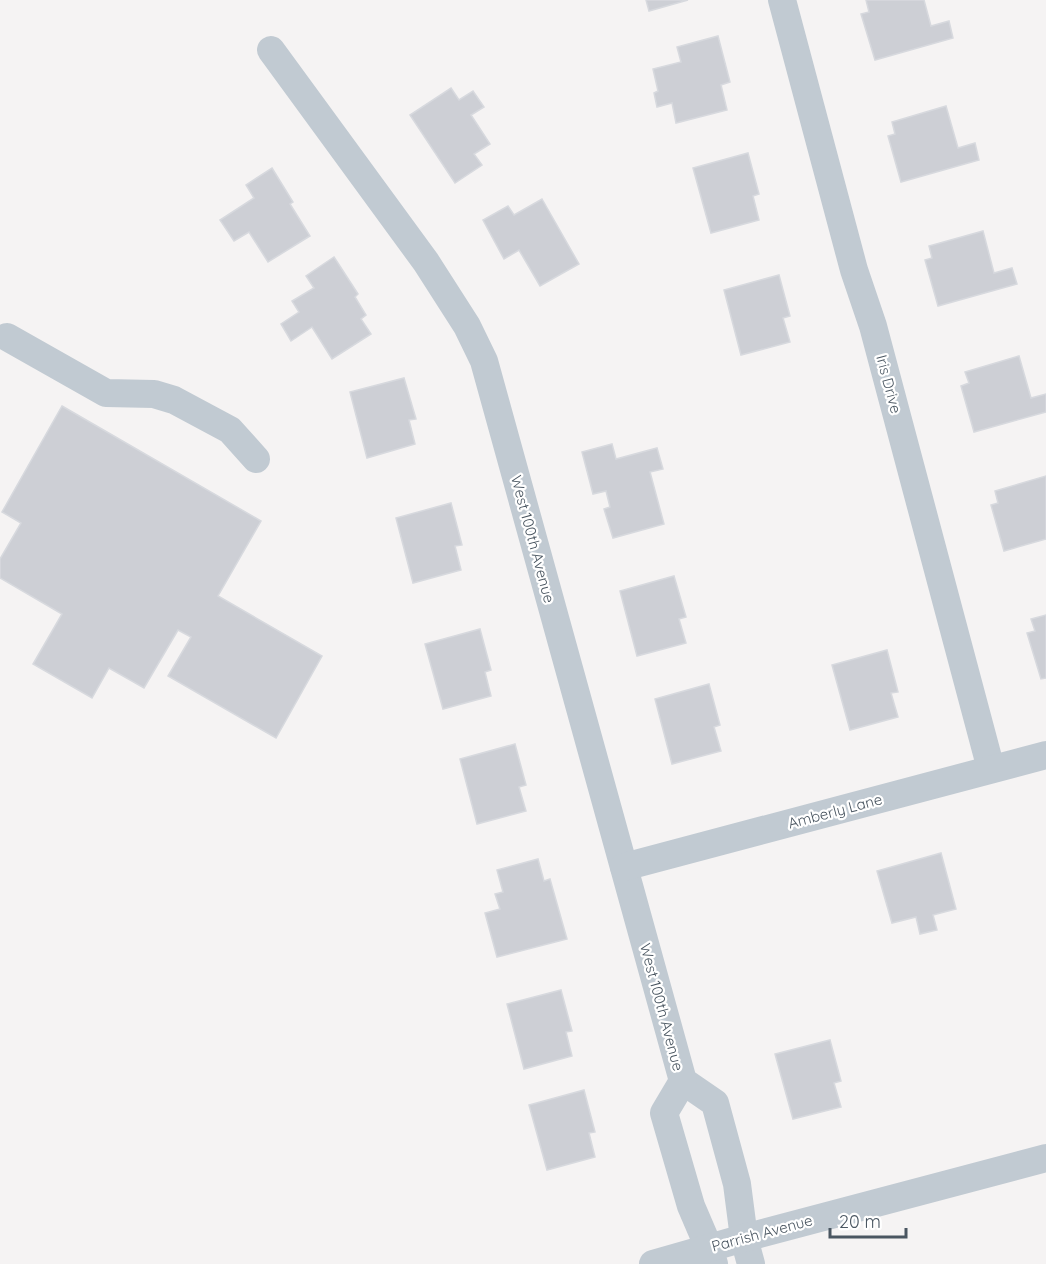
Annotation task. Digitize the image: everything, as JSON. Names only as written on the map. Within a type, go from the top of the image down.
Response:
[{"type":"street","name":"Iris Drive","points":[[782,0],[854,270],[873,326],[991,769]]},
{"type":"street","name":"West 100th Avenue","points":[[271,50],[426,262],[467,326],[484,361],[682,1081],[715,1103],[737,1184],[747,1251]]},
{"type":"street","points":[[7,337],[106,393],[154,394],[174,400],[230,430],[256,459]]},
{"type":"street","name":"Amberly Lane","points":[[624,867],[1046,755]]},
{"type":"street","name":"West 100th Avenue","points":[[682,1081],[664,1113],[691,1206],[711,1256]]},
{"type":"street","name":"Parrish Avenue","points":[[653,1264],[747,1251],[1046,1158]]},
{"type":"building","points":[[646,0],[688,0],[649,11]]},
{"type":"building","points":[[866,0],[924,0],[931,26],[949,21],[953,38],[875,60],[861,14],[869,12]]},
{"type":"building","points":[[718,36],[730,82],[721,85],[727,110],[676,123],[672,103],[657,107],[654,93],[658,91],[653,69],[681,62],[677,47]]},
{"type":"building","points":[[451,88],[459,100],[473,91],[484,107],[471,115],[490,144],[474,154],[482,165],[455,183],[410,115]]},
{"type":"building","points":[[946,106],[958,148],[975,143],[979,160],[901,182],[888,136],[895,134],[892,122]]},
{"type":"building","points":[[748,153],[759,194],[753,196],[759,220],[711,233],[693,168]]},
{"type":"building","points":[[272,168],[293,202],[290,204],[310,236],[268,262],[249,232],[234,241],[220,220],[254,198],[246,185]]},
{"type":"building","points":[[542,199],[579,264],[540,286],[519,250],[504,259],[483,220],[508,206],[514,215]]},
{"type":"building","points":[[983,231],[994,273],[1012,268],[1017,284],[938,306],[925,260],[932,258],[929,246]]},
{"type":"building","points":[[334,257],[358,294],[355,297],[366,315],[361,319],[371,334],[332,359],[312,327],[291,341],[281,324],[299,312],[292,301],[314,288],[306,276]]},
{"type":"building","points":[[779,275],[790,316],[783,318],[790,342],[741,355],[724,290]]},
{"type":"building","points":[[1019,356],[1031,398],[1046,394],[1046,412],[974,432],[961,386],[969,383],[965,372]]},
{"type":"building","points":[[404,378],[416,419],[409,420],[415,444],[367,458],[350,392]]},
{"type":"building","points":[[62,406],[261,521],[218,596],[322,656],[276,738],[168,676],[191,637],[178,630],[144,688],[109,668],[92,698],[33,664],[62,614],[0,578],[0,559],[21,523],[2,512]]},
{"type":"building","points":[[612,444],[616,459],[657,448],[663,469],[650,472],[664,524],[613,538],[604,509],[610,507],[606,491],[593,494],[582,452]]},
{"type":"building","points":[[1046,476],[1046,539],[1004,551],[991,505],[998,503],[995,491]]},
{"type":"building","points":[[451,503],[462,545],[455,546],[461,570],[413,583],[396,518]]},
{"type":"building","points":[[674,576],[686,617],[679,619],[686,643],[637,656],[620,591]]},
{"type":"building","points":[[1046,615],[1046,678],[1041,679],[1027,633],[1035,631],[1031,619]]},
{"type":"building","points":[[480,629],[491,670],[485,672],[491,696],[443,709],[425,644]]},
{"type":"building","points":[[887,650],[898,692],[891,693],[898,717],[850,730],[832,665]]},
{"type":"building","points":[[709,684],[720,725],[714,727],[721,751],[672,764],[655,699]]},
{"type":"building","points":[[515,744],[526,785],[519,787],[526,811],[477,824],[460,759]]},
{"type":"building","points":[[941,853],[956,909],[933,915],[937,930],[920,934],[916,917],[892,923],[877,871]]},
{"type":"building","points":[[538,859],[544,881],[550,879],[567,939],[497,957],[485,913],[500,909],[495,894],[503,892],[497,870]]},
{"type":"building","points":[[561,990],[572,1031],[566,1032],[572,1056],[524,1069],[507,1004]]},
{"type":"building","points":[[830,1040],[841,1081],[834,1083],[841,1107],[793,1119],[775,1054]]},
{"type":"building","points":[[584,1090],[595,1132],[589,1133],[595,1157],[547,1170],[529,1105]]}]
